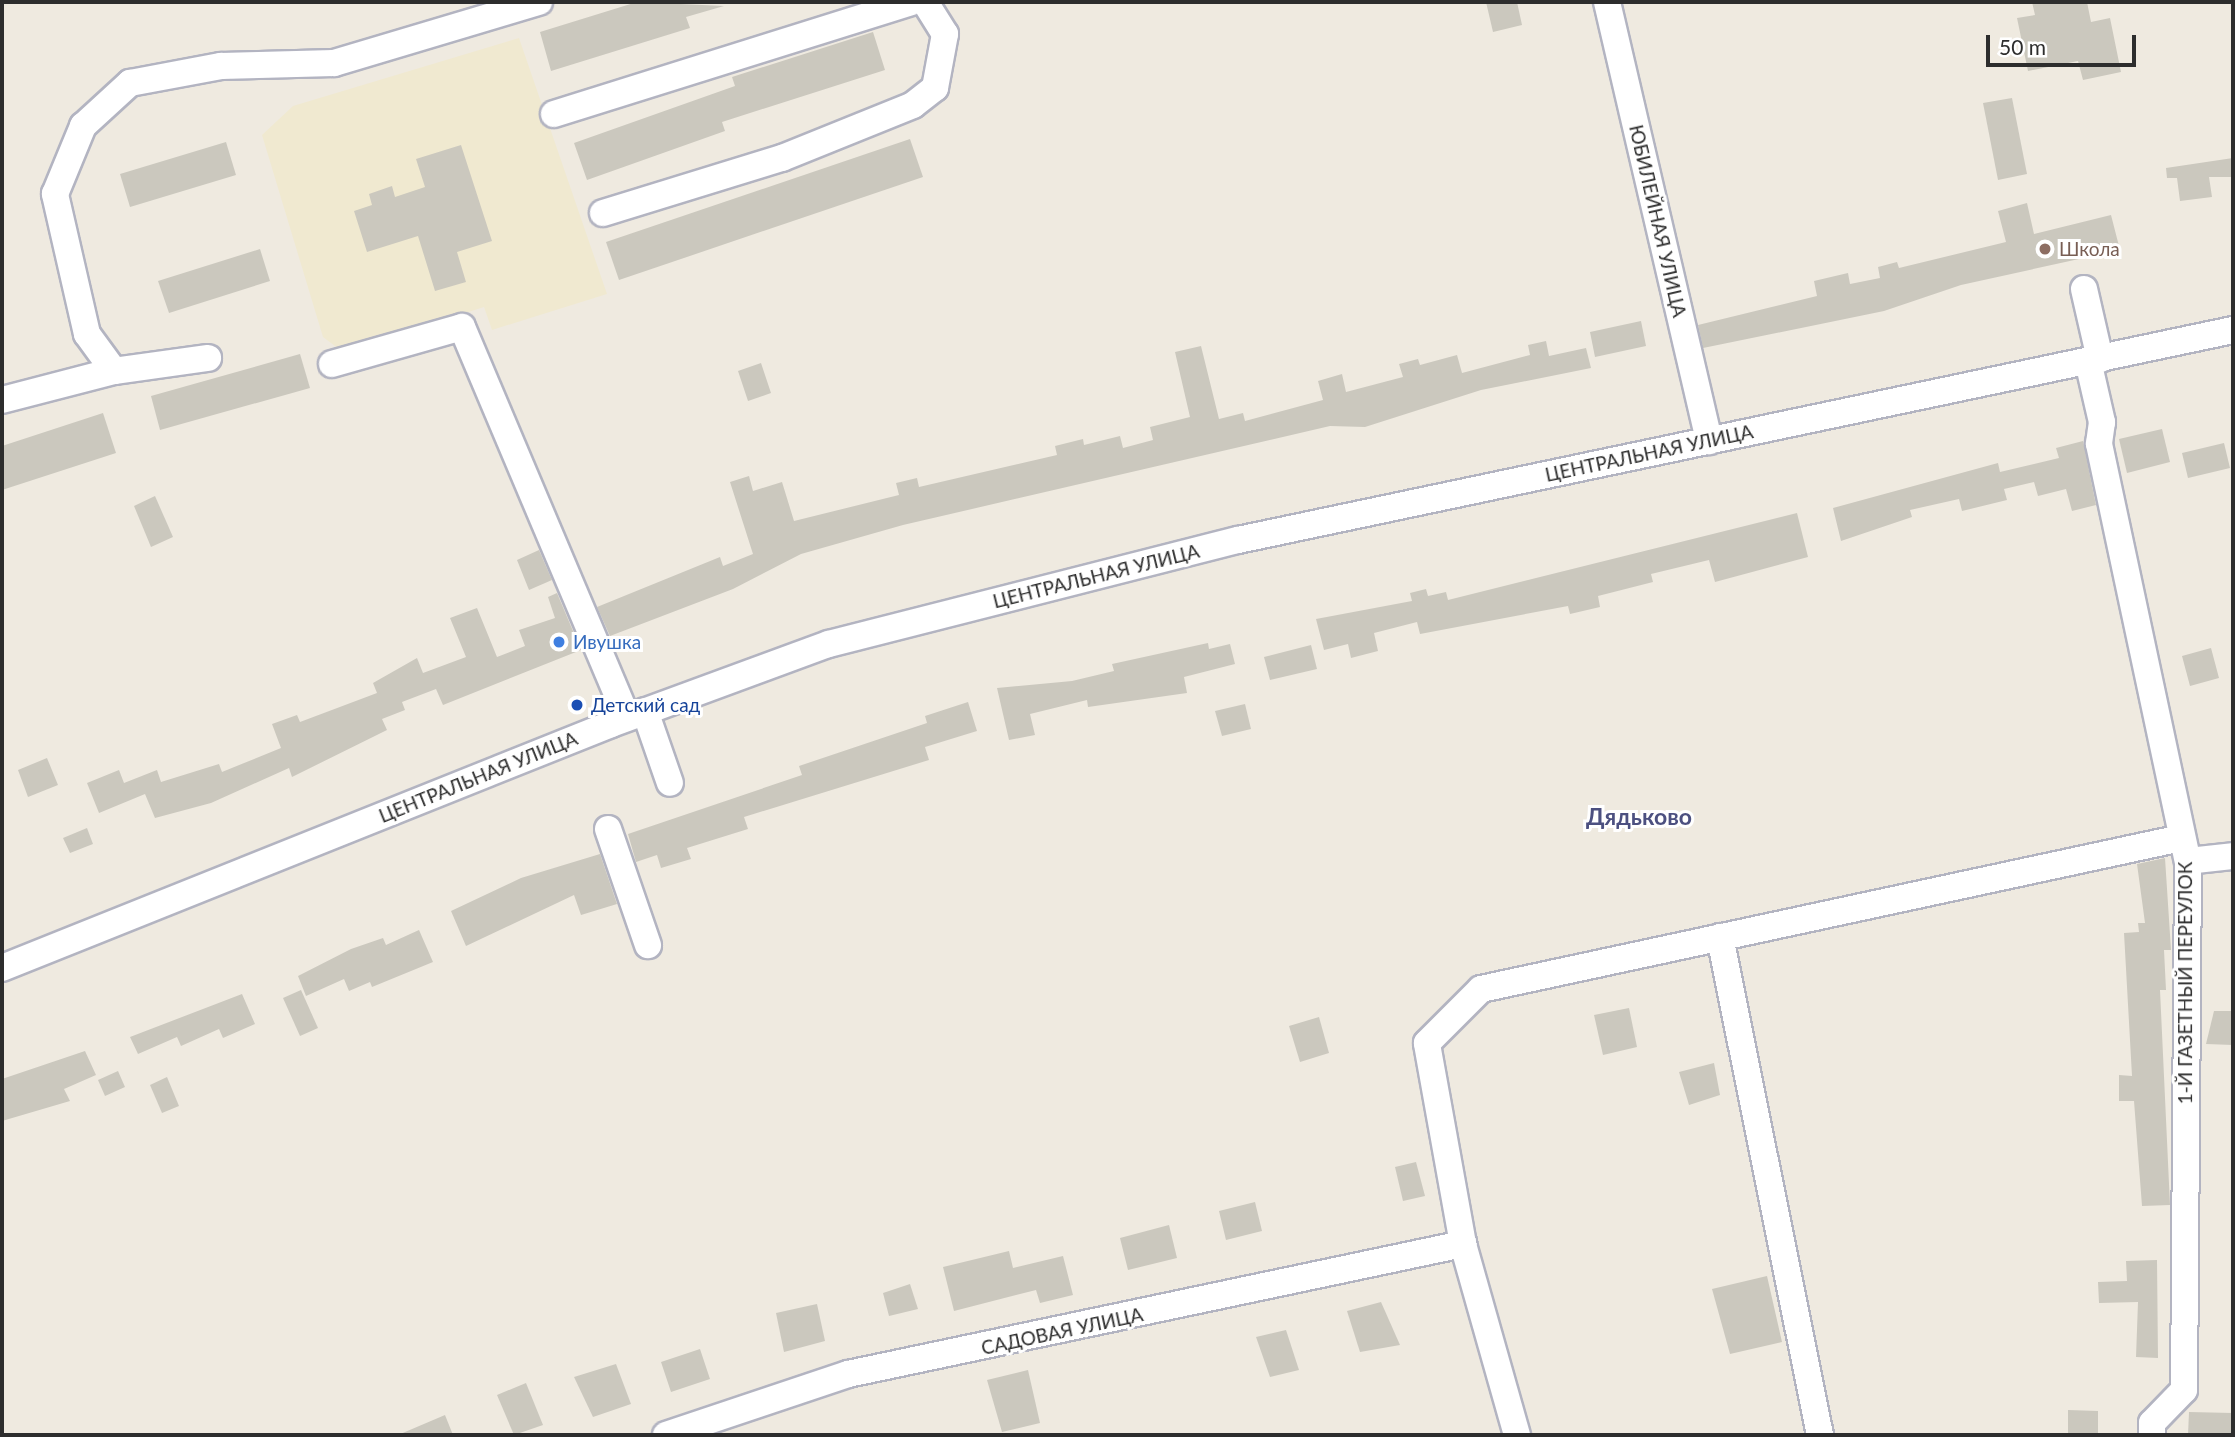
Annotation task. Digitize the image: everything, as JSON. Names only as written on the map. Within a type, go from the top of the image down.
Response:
[{"type":"street","points":[[114,371],[87,334],[55,194],[83,125],[130,83],[221,66],[334,63],[539,2]]},
{"type":"street","points":[[554,114],[911,2]]},
{"type":"street","points":[[603,213],[782,158],[914,105],[935,88],[945,34],[925,2]]},
{"type":"street","name":"ЮБИЛЕЙНАЯ УЛИЦА","points":[[1606,2],[1709,441]]},
{"type":"street","name":"1-Й ГАЗЕТНЫЙ ПЕРЕУЛОК","points":[[2084,289],[2102,422],[2099,444],[2184,849],[2184,1390],[2152,1423],[2152,1435]]},
{"type":"street","points":[[332,364],[462,327],[636,715],[670,783]]},
{"type":"street","name":"ЦЕНТРАЛЬНАЯ УЛИЦА","points":[[2,968],[636,715],[829,644],[1198,550],[2233,330]]},
{"type":"street","points":[[2,400],[114,371],[208,358]]},
{"type":"street","points":[[608,829],[648,945]]},
{"type":"street","points":[[1517,1435],[1463,1244],[1427,1042],[1481,989],[1720,937],[2184,849],[2233,856]]},
{"type":"street","points":[[1720,937],[1820,1435]]},
{"type":"street","name":"САДОВАЯ УЛИЦА","points":[[666,1435],[848,1374],[1463,1244]]},
{"type":"shaded area","points":[[519,38],[607,294],[492,330],[484,307],[343,352],[323,337],[262,135],[293,106]]},
{"type":"building","points":[[637,2],[724,6],[686,17],[690,28],[551,71],[540,32]]},
{"type":"building","points":[[1486,2],[1517,2],[1522,25],[1493,32]]},
{"type":"building","points":[[2032,2],[2087,2],[2091,22],[2110,18],[2121,72],[2083,80],[2078,61],[2028,71],[2017,18],[2035,15]]},
{"type":"building","points":[[873,32],[885,70],[722,122],[725,131],[587,180],[574,143],[735,86],[732,77]]},
{"type":"building","points":[[2012,98],[2027,174],[1998,180],[1983,103]]},
{"type":"building","points":[[910,139],[923,177],[619,280],[606,242]]},
{"type":"building","points":[[226,142],[236,175],[130,207],[120,174]]},
{"type":"building","points":[[461,145],[492,241],[457,252],[466,282],[435,291],[418,236],[367,252],[354,211],[372,205],[369,194],[392,186],[395,197],[425,187],[416,159]]},
{"type":"building","points":[[2233,158],[2233,177],[2209,177],[2212,197],[2180,201],[2177,178],[2167,178],[2166,168]]},
{"type":"building","points":[[2027,203],[2034,234],[2111,215],[2120,250],[1961,285],[1884,311],[1703,348],[1698,325],[1817,296],[1814,281],[1848,273],[1850,284],[1880,278],[1878,267],[1897,262],[1899,268],[2006,242],[1998,211]]},
{"type":"building","points":[[260,249],[270,281],[169,313],[158,281]]},
{"type":"building","points":[[1641,321],[1646,346],[1595,357],[1590,332]]},
{"type":"building","points":[[1546,341],[1549,356],[1586,348],[1591,368],[1481,390],[1365,427],[1330,426],[903,525],[801,554],[733,589],[610,636],[597,607],[720,557],[723,566],[753,554],[730,482],[749,476],[753,491],[782,482],[794,521],[899,495],[896,483],[917,478],[919,487],[1057,455],[1055,446],[1083,439],[1084,445],[1120,436],[1123,448],[1153,440],[1150,427],[1190,417],[1175,352],[1201,346],[1219,419],[1243,413],[1245,421],[1323,400],[1318,381],[1342,374],[1346,392],[1403,377],[1399,364],[1418,359],[1420,365],[1457,355],[1462,373],[1530,355],[1528,345]]},
{"type":"building","points":[[300,354],[310,388],[160,430],[151,396]]},
{"type":"building","points":[[761,363],[771,393],[748,401],[738,371]]},
{"type":"building","points":[[103,413],[116,453],[2,490],[2,446]]},
{"type":"building","points":[[2162,429],[2170,462],[2127,473],[2119,439]]},
{"type":"building","points":[[2083,441],[2096,505],[2072,511],[2066,489],[2038,496],[2034,482],[2004,489],[2007,500],[1962,511],[1959,499],[1910,510],[1912,517],[1841,541],[1833,508],[1998,463],[2000,472],[2059,458],[2056,448]]},
{"type":"building","points":[[2224,443],[2230,468],[2188,478],[2182,453]]},
{"type":"building","points":[[155,496],[173,537],[151,547],[134,506]]},
{"type":"building","points":[[1797,513],[1808,557],[1715,582],[1709,560],[1651,574],[1653,582],[1598,596],[1600,607],[1570,614],[1568,606],[1420,634],[1417,622],[1374,633],[1378,651],[1351,658],[1348,644],[1324,650],[1316,619],[1412,601],[1410,593],[1426,589],[1428,596],[1446,592],[1448,600]]},
{"type":"building","points":[[539,550],[552,580],[529,590],[517,560]]},
{"type":"building","points":[[557,593],[581,650],[443,705],[436,689],[402,702],[405,710],[382,719],[387,730],[292,777],[289,768],[211,803],[155,818],[145,794],[99,813],[87,783],[119,770],[124,783],[157,770],[161,782],[219,764],[222,772],[281,748],[272,724],[297,715],[300,722],[377,693],[373,683],[417,658],[423,673],[466,657],[450,618],[477,608],[497,657],[525,646],[519,630],[555,618],[548,597]]},
{"type":"building","points":[[1208,643],[1209,649],[1230,644],[1235,664],[1184,677],[1187,693],[1088,707],[1087,700],[1030,714],[1035,735],[1009,740],[997,688],[1072,681],[1114,671],[1112,664]]},
{"type":"building","points":[[1311,645],[1317,669],[1270,680],[1264,657]]},
{"type":"building","points":[[2211,648],[2219,678],[2190,686],[2182,656]]},
{"type":"building","points":[[968,702],[977,731],[925,747],[929,760],[744,817],[748,829],[687,848],[691,859],[661,868],[657,855],[636,862],[628,834],[802,775],[799,766],[927,723],[925,716]]},
{"type":"building","points":[[1245,704],[1251,729],[1222,736],[1215,711]]},
{"type":"building","points":[[47,758],[58,785],[28,797],[18,770]]},
{"type":"building","points":[[87,828],[93,844],[70,853],[63,838]]},
{"type":"building","points":[[600,854],[617,904],[581,915],[574,895],[466,946],[451,911],[521,878]]},
{"type":"building","points":[[2165,858],[2171,950],[2164,950],[2166,990],[2160,990],[2170,1205],[2142,1206],[2134,1101],[2119,1101],[2119,1075],[2132,1076],[2124,933],[2139,932],[2138,923],[2145,923],[2137,864]]},
{"type":"building","points":[[419,930],[433,962],[372,987],[370,982],[349,991],[344,979],[306,996],[298,976],[351,949],[383,938],[386,945]]},
{"type":"building","points":[[301,990],[318,1028],[300,1036],[283,998]]},
{"type":"building","points":[[242,994],[255,1024],[223,1038],[219,1029],[181,1046],[177,1037],[138,1054],[130,1037]]},
{"type":"building","points":[[1629,1008],[1637,1047],[1603,1055],[1594,1015]]},
{"type":"building","points":[[2214,1011],[2233,1011],[2233,1045],[2206,1044]]},
{"type":"building","points":[[1319,1017],[1329,1053],[1300,1062],[1289,1026]]},
{"type":"building","points":[[85,1051],[96,1075],[64,1089],[70,1101],[2,1121],[2,1079]]},
{"type":"building","points":[[1714,1063],[1720,1095],[1689,1105],[1679,1072]]},
{"type":"building","points":[[118,1071],[125,1087],[105,1096],[98,1080]]},
{"type":"building","points":[[167,1077],[179,1106],[162,1113],[150,1085]]},
{"type":"building","points":[[1416,1162],[1425,1196],[1403,1201],[1395,1167]]},
{"type":"building","points":[[1255,1202],[1262,1231],[1226,1240],[1219,1211]]},
{"type":"building","points":[[1169,1225],[1177,1258],[1128,1270],[1120,1238]]},
{"type":"building","points":[[1009,1251],[1013,1268],[1063,1256],[1073,1295],[1040,1303],[1036,1290],[954,1311],[943,1267]]},
{"type":"building","points":[[2157,1260],[2158,1358],[2136,1357],[2138,1302],[2099,1303],[2098,1282],[2127,1281],[2126,1261]]},
{"type":"building","points":[[1767,1276],[1782,1342],[1730,1354],[1712,1289]]},
{"type":"building","points":[[910,1284],[918,1309],[889,1316],[883,1293]]},
{"type":"building","points":[[1381,1302],[1400,1345],[1360,1352],[1347,1311]]},
{"type":"building","points":[[817,1304],[825,1341],[784,1352],[776,1313]]},
{"type":"building","points":[[1286,1330],[1299,1370],[1270,1377],[1256,1337]]},
{"type":"building","points":[[700,1349],[710,1379],[671,1392],[661,1362]]},
{"type":"building","points":[[616,1364],[631,1404],[593,1417],[574,1377]]},
{"type":"building","points":[[1028,1370],[1040,1423],[1002,1432],[987,1380]]},
{"type":"building","points":[[526,1383],[543,1425],[514,1435],[497,1395]]},
{"type":"building","points":[[2068,1410],[2098,1411],[2098,1435],[2068,1435]]},
{"type":"building","points":[[2189,1412],[2233,1413],[2233,1435],[2188,1435]]},
{"type":"building","points":[[445,1415],[453,1435],[398,1435]]},
{"type":"place","name":"Школа","points":[[2045,249]]},
{"type":"place","name":"Ивушка","points":[[559,642]]},
{"type":"place","name":"Детский сад","points":[[577,705]]},
{"type":"district","name":"Дядьково","points":[[1639,816]]}]
